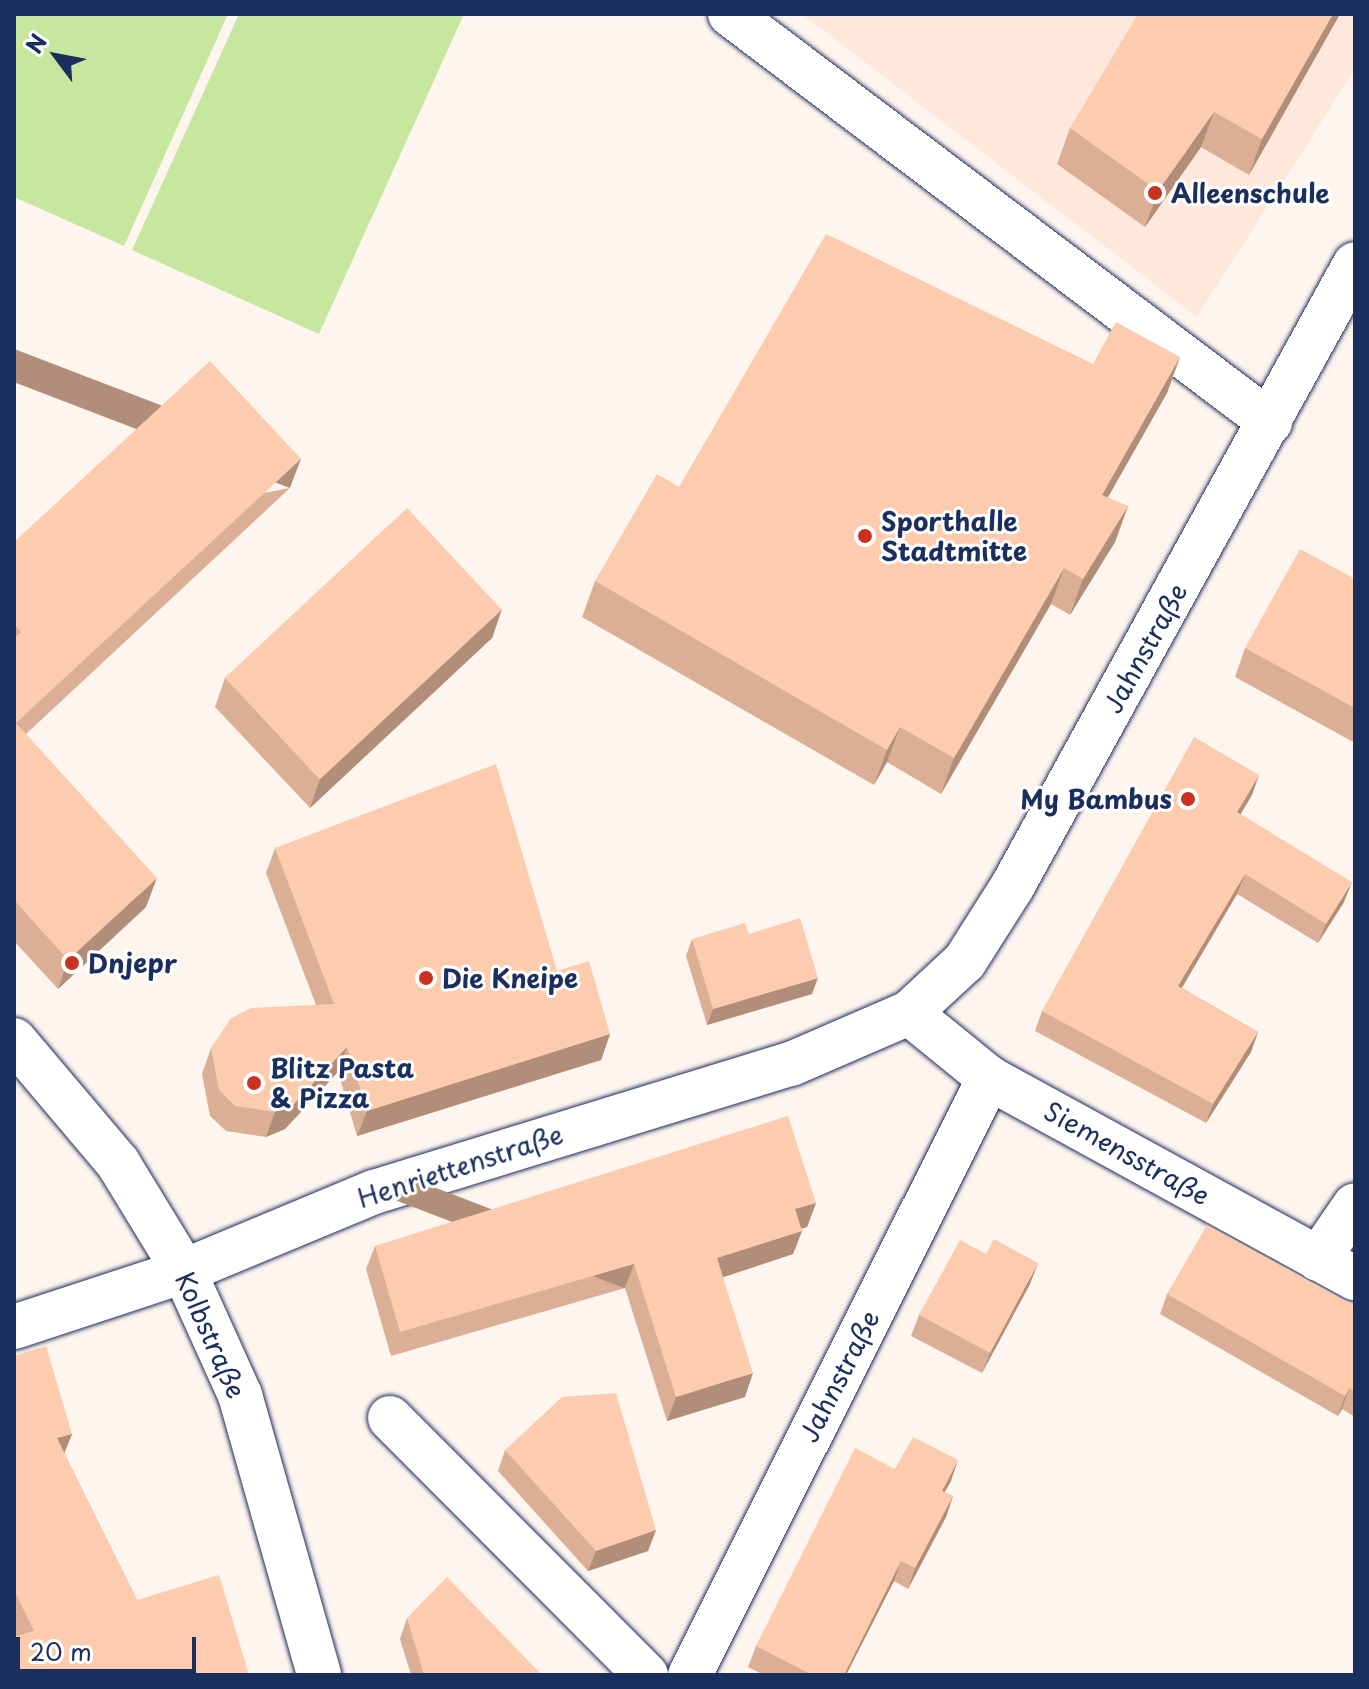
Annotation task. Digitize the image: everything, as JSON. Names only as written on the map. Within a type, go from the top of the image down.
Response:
[{"type":"street","points":[[730,14],[1270,422]]},
{"type":"street","name":"Jahnstraße","points":[[909,1013],[965,961],[1012,887],[1355,264]]},
{"type":"street","name":"Siemensstraße","points":[[909,1013],[989,1078],[1337,1268]]},
{"type":"street","name":"Henriettenstraße","points":[[14,1327],[184,1271],[374,1192],[791,1064],[909,1013]]},
{"type":"street","name":"Kolbstraße","points":[[14,1040],[118,1163],[184,1271],[240,1395],[319,1675]]},
{"type":"street","name":"Jahnstraße","points":[[690,1675],[989,1078]]},
{"type":"street","points":[[1337,1268],[1355,1205]]},
{"type":"street","points":[[390,1418],[646,1675]]},
{"type":"shaded area","name":"Alleenschule","points":[[802,14],[1355,14],[1355,69],[1197,317]]},
{"type":"green space","points":[[14,14],[228,14],[124,246],[14,197]]},
{"type":"green space","points":[[239,14],[464,14],[319,334],[132,250]]},
{"type":"building","points":[[1138,14],[1333,14],[1262,139],[1214,112],[1158,191],[1070,128]]},
{"type":"building","name":"Sporthalle Stadtmitte","points":[[826,234],[1093,364],[1116,322],[1180,357],[1102,495],[1128,506],[1083,579],[1064,568],[954,758],[900,727],[887,750],[595,581],[657,474],[679,487]]},
{"type":"building","points":[[210,361],[301,459],[16,723],[157,878],[68,960],[14,900],[14,638],[21,632],[14,624],[14,542]]},
{"type":"building","points":[[407,508],[502,610],[320,779],[225,678]]},
{"type":"building","points":[[1300,549],[1355,579],[1355,708],[1245,648]]},
{"type":"building","points":[[1194,737],[1259,775],[1237,812],[1352,882],[1326,924],[1245,874],[1178,986],[1258,1032],[1213,1104],[1042,1011]]},
{"type":"building","points":[[496,764],[557,971],[589,961],[610,1034],[367,1111],[347,1047],[294,1104],[275,1112],[235,1106],[219,1090],[211,1048],[231,1018],[251,1008],[334,1004],[275,848]]},
{"type":"building","points":[[800,918],[818,978],[713,1009],[692,939],[745,923],[749,934]]},
{"type":"building","points":[[788,1116],[816,1203],[795,1209],[802,1231],[717,1258],[753,1373],[676,1397],[634,1264],[400,1332],[375,1246]]},
{"type":"building","points":[[1207,1225],[1355,1306],[1355,1392],[1349,1388],[1345,1396],[1167,1294]]},
{"type":"building","points":[[994,1239],[1038,1263],[990,1353],[919,1315],[960,1240],[986,1254]]},
{"type":"building","points":[[46,1346],[72,1434],[57,1438],[137,1600],[219,1575],[249,1675],[14,1675],[14,1637],[34,1631],[14,1590],[14,1356]]},
{"type":"building","points":[[616,1393],[656,1530],[596,1551],[505,1450],[562,1397]]},
{"type":"building","points":[[913,1437],[958,1460],[942,1491],[953,1496],[915,1568],[901,1561],[844,1675],[812,1675],[756,1646],[855,1448],[895,1469]]},
{"type":"building","points":[[447,1577],[542,1675],[424,1675],[407,1618]]},
{"type":"place","name":"Alleenschule","points":[[1155,193]]},
{"type":"place","name":"Sporthalle Stadtmitte","points":[[865,536]]},
{"type":"place","name":"My Bambus","points":[[1188,799]]},
{"type":"place","name":"Dnjepr","points":[[72,963]]},
{"type":"place","name":"Die Kneipe","points":[[426,978]]},
{"type":"place","name":"Blitz Pasta & Pizza","points":[[254,1083]]}]
